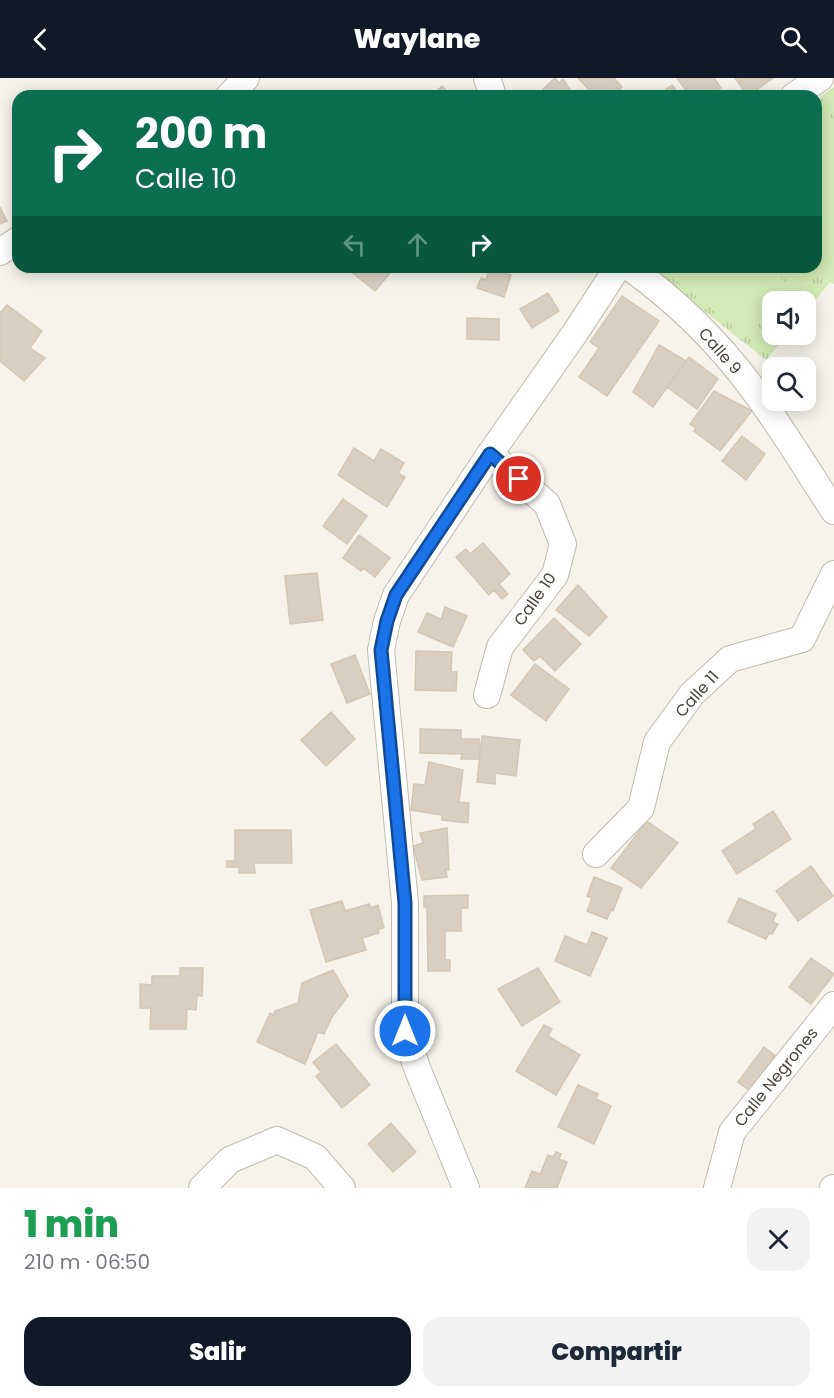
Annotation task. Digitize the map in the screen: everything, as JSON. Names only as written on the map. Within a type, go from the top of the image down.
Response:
[{"type":"street","points":[[235,90],[246,78]]},
{"type":"street","points":[[803,90],[820,78]]},
{"type":"street","points":[[466,1188],[417,1068],[405,1031],[405,903],[381,650],[387,621],[396,595],[614,273]]},
{"type":"street","name":"Calle 9","points":[[637,273],[660,289],[701,328],[757,395],[834,511]]},
{"type":"street","name":"Calle 10","points":[[487,695],[500,647],[555,575],[563,544],[547,504],[490,454]]},
{"type":"street","name":"Calle 11","points":[[596,854],[641,808],[657,742],[692,694],[729,659],[802,639],[834,574]]},
{"type":"street","name":"Calle Negrones","points":[[717,1188],[732,1132],[834,1005]]},
{"type":"street","points":[[202,1188],[231,1160],[277,1140],[315,1157],[342,1188]]},
{"type":"green space","points":[[834,87],[834,284],[830,282],[816,300],[816,291],[762,291],[762,345],[779,345],[769,357],[762,357],[657,273],[822,273],[822,96]]},
{"type":"green space","points":[[834,119],[834,275],[822,268],[822,127]]},
{"type":"green space","points":[[677,273],[774,273],[788,284],[783,291],[762,291],[762,318],[747,337],[673,278]]},
{"type":"building","points":[[555,78],[559,83],[563,79],[570,90],[542,90]]},
{"type":"building","points":[[578,78],[614,78],[622,87],[619,90],[589,90]]},
{"type":"building","points":[[677,78],[714,78],[721,88],[718,90],[686,90]]},
{"type":"building","points":[[735,78],[773,78],[756,90],[744,90]]},
{"type":"building","points":[[672,85],[676,90],[665,90]]},
{"type":"building","points":[[0,207],[7,221],[0,224]]},
{"type":"building","points":[[353,273],[390,273],[375,291]]},
{"type":"building","points":[[488,273],[511,275],[504,297],[477,288],[481,278],[486,280]]},
{"type":"building","points":[[548,293],[559,311],[532,328],[520,309]]},
{"type":"building","points":[[622,296],[659,321],[607,396],[579,377],[599,348],[590,342]]},
{"type":"building","points":[[7,305],[42,331],[30,348],[45,358],[24,381],[0,361],[0,313]]},
{"type":"building","points":[[467,318],[499,319],[499,340],[467,339]]},
{"type":"building","points":[[659,345],[686,361],[653,407],[633,392]]},
{"type":"building","points":[[689,357],[718,379],[697,409],[667,387]]},
{"type":"building","points":[[714,391],[752,411],[720,451],[694,431],[696,428],[690,424]]},
{"type":"building","points":[[742,436],[765,454],[746,480],[722,461]]},
{"type":"building","points":[[354,448],[374,461],[381,449],[404,463],[398,473],[405,477],[387,507],[338,475]]},
{"type":"building","points":[[343,499],[367,516],[347,544],[323,526]]},
{"type":"building","points":[[359,535],[390,558],[375,577],[363,568],[361,571],[343,558]]},
{"type":"building","points":[[483,543],[510,574],[499,584],[508,594],[502,599],[494,590],[489,595],[456,557],[466,549],[470,554]]},
{"type":"building","points":[[317,573],[323,620],[290,624],[285,576]]},
{"type":"building","points":[[578,585],[607,617],[589,636],[556,610]]},
{"type":"building","points":[[445,607],[467,616],[453,647],[418,632],[427,613],[441,619]]},
{"type":"building","points":[[554,618],[581,644],[555,671],[540,656],[534,661],[523,650]]},
{"type":"building","points":[[416,651],[452,652],[451,672],[457,672],[456,691],[415,690]]},
{"type":"building","points":[[355,655],[370,694],[347,703],[331,664]]},
{"type":"building","points":[[535,664],[569,689],[546,721],[511,695]]},
{"type":"building","points":[[331,712],[355,739],[326,766],[301,740]]},
{"type":"building","points":[[420,729],[461,730],[461,739],[479,739],[479,759],[461,759],[462,754],[420,753]]},
{"type":"building","points":[[482,736],[520,740],[516,776],[495,773],[495,784],[477,782]]},
{"type":"building","points":[[429,762],[463,770],[459,802],[469,803],[468,823],[442,820],[442,815],[411,810],[414,784],[425,785]]},
{"type":"building","points":[[773,811],[791,839],[737,874],[722,851],[756,829],[753,824]]},
{"type":"building","points":[[647,821],[678,843],[641,888],[611,868]]},
{"type":"building","points":[[447,828],[449,870],[446,870],[447,877],[422,880],[413,846],[423,843],[420,833]]},
{"type":"building","points":[[235,830],[291,830],[292,863],[254,863],[255,873],[239,873],[239,867],[227,867],[227,861],[235,861]]},
{"type":"building","points":[[811,866],[833,896],[798,921],[776,891]]},
{"type":"building","points":[[594,877],[622,888],[613,911],[611,910],[607,919],[587,911],[592,898],[587,896]]},
{"type":"building","points":[[468,895],[468,908],[461,908],[461,931],[445,931],[445,960],[450,960],[450,971],[428,971],[427,907],[424,907],[424,896]]},
{"type":"building","points":[[739,898],[776,914],[773,922],[778,924],[766,939],[728,922]]},
{"type":"building","points":[[342,901],[345,911],[369,904],[371,908],[378,905],[384,928],[378,929],[379,933],[362,938],[366,950],[326,962],[310,910]]},
{"type":"building","points":[[592,932],[607,938],[590,976],[555,961],[565,936],[587,945]]},
{"type":"building","points":[[811,958],[834,974],[811,1004],[789,987]]},
{"type":"building","points":[[180,968],[203,968],[202,996],[197,995],[196,1010],[187,1009],[186,1029],[150,1029],[151,1008],[140,1008],[140,984],[152,985],[152,976],[180,976]]},
{"type":"building","points":[[538,968],[560,1002],[522,1026],[498,989]]},
{"type":"building","points":[[333,970],[348,996],[332,1017],[324,1034],[318,1032],[305,1064],[257,1042],[270,1013],[273,1015],[275,1011],[298,1003],[302,983]]},
{"type":"building","points":[[544,1025],[552,1029],[548,1036],[580,1055],[556,1095],[516,1071]]},
{"type":"building","points":[[336,1044],[370,1085],[342,1108],[316,1076],[321,1072],[313,1062]]},
{"type":"building","points":[[764,1047],[778,1058],[753,1093],[738,1082]]},
{"type":"building","points":[[578,1085],[598,1094],[596,1099],[611,1106],[594,1144],[558,1127]]},
{"type":"building","points":[[391,1123],[416,1152],[393,1172],[368,1144]]},
{"type":"building","points":[[556,1152],[561,1154],[559,1159],[567,1162],[557,1188],[525,1188],[532,1171],[540,1174],[548,1155],[553,1157]]},
{"type":"route","points":[[405,1031],[405,903],[381,650],[387,621],[396,595],[490,454],[519,479]]}]
